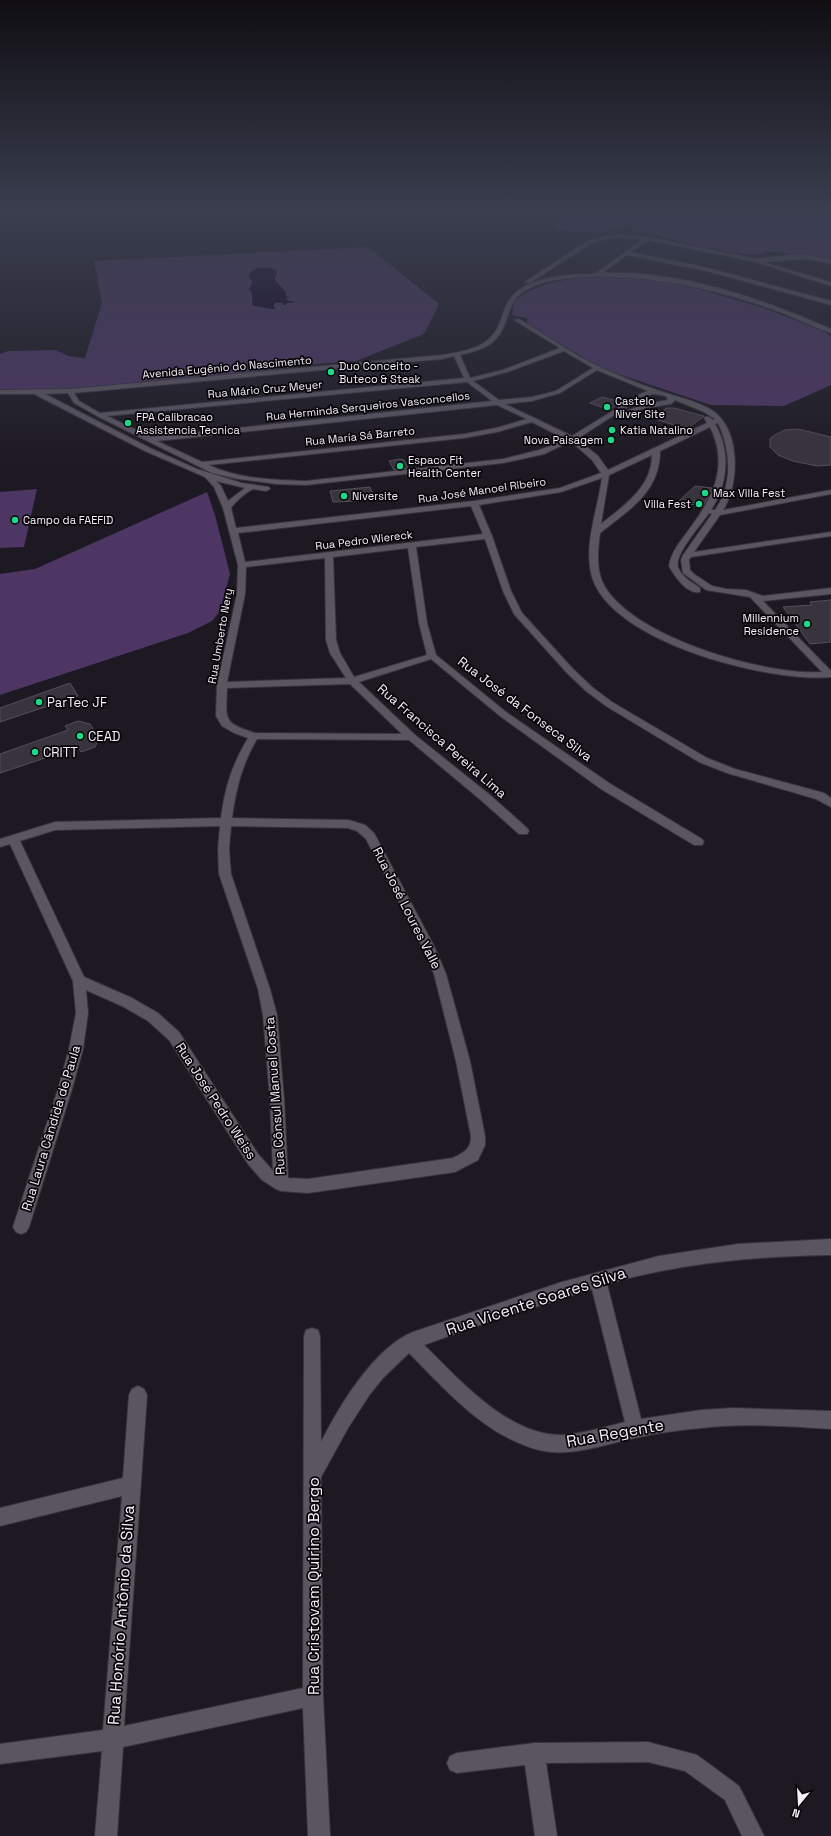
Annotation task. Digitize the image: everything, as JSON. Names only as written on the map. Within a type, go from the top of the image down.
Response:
[{"type":"street","name":"Avenida Eugênio do Nascimento","points":[[0,392],[70,391],[380,363],[456,354],[481,346],[497,335],[505,309],[512,299]]},
{"type":"street","name":"Avenida Eugênio do Nascimento","points":[[741,299],[789,314],[831,331]]},
{"type":"street","points":[[815,299],[831,303]]},
{"type":"street","points":[[511,326],[518,319],[563,349],[597,368],[656,392],[709,411],[719,420],[724,428],[730,450],[733,477],[718,514],[687,555],[685,560],[686,571],[700,583],[726,592],[746,593],[762,599],[831,591]]},
{"type":"street","points":[[818,319],[824,321]]},
{"type":"street","name":"Avenida Eugênio do Nascimento","points":[[456,354],[485,341],[502,322]]},
{"type":"street","points":[[481,346],[493,342],[505,334]]},
{"type":"street","name":"Rua Mário Cruz Meyer","points":[[84,417],[468,380],[492,376],[518,368],[563,349]]},
{"type":"street","points":[[456,354],[468,380],[501,403],[534,419],[574,442],[594,457],[606,474],[593,557],[595,573],[599,584],[606,594],[619,607],[636,621],[658,635],[680,645],[714,656],[778,673],[803,676],[830,674]]},
{"type":"street","name":"Rua Herminda Serqueiros Vasconcellos","points":[[135,442],[501,403],[553,393],[597,368]]},
{"type":"street","points":[[626,380],[641,396],[642,401],[655,405]]},
{"type":"street","points":[[70,391],[74,399],[99,415],[152,439],[215,471],[264,481],[306,483],[339,483],[543,458],[561,452],[574,445],[574,442],[583,440],[600,425],[641,396],[656,392]]},
{"type":"street","points":[[34,392],[186,467],[222,481],[252,487],[283,490],[315,489],[339,483]]},
{"type":"street","points":[[665,405],[672,400],[669,396]]},
{"type":"street","points":[[57,403],[68,403],[74,399]]},
{"type":"street","points":[[600,425],[634,408],[655,405],[665,405],[693,410],[701,414],[711,423],[717,434],[723,466],[721,484],[706,511],[676,552],[672,566],[675,572],[691,587],[712,596],[750,600],[762,592],[831,584]]},
{"type":"street","name":"Rua María Sá Barreto","points":[[186,467],[202,464],[464,436],[497,430],[534,419]]},
{"type":"street","name":"Rua José Manoel Ribeiro","points":[[234,531],[474,503],[561,490],[606,474],[719,420]]},
{"type":"street","points":[[596,532],[644,490],[651,480],[655,470],[656,450]]},
{"type":"street","points":[[720,450],[730,450]]},
{"type":"street","name":"Rua Umberto Nery","points":[[205,475],[217,486],[227,508],[242,565],[241,594],[222,685],[221,716],[226,724],[238,731],[254,736],[309,738],[411,737]]},
{"type":"street","points":[[723,476],[733,477]]},
{"type":"street","points":[[227,508],[232,500],[264,481]]},
{"type":"street","points":[[706,511],[718,514],[831,492]]},
{"type":"street","points":[[474,503],[488,536],[507,591],[518,614],[570,671],[594,693],[609,704],[703,760],[732,771],[820,796],[831,803]]},
{"type":"street","points":[[687,555],[831,534]]},
{"type":"street","name":"Rua Pedro Wiereck","points":[[242,565],[488,536]]},
{"type":"street","points":[[222,685],[352,681],[432,656],[423,623],[412,546]]},
{"type":"street","name":"Rua Francisca Pereira Lima","points":[[329,555],[331,640],[335,653],[352,681],[411,737],[470,784],[522,830]]},
{"type":"street","points":[[754,597],[830,674]]},
{"type":"street","name":"Rua José da Fonseca Silva","points":[[432,656],[503,714],[605,786],[698,842]]},
{"type":"street","name":"Rua Cônsul Manuel Costa","points":[[254,736],[238,765],[226,822],[222,858],[225,874],[264,989],[270,1015],[277,1099],[281,1184]]},
{"type":"street","name":"Rua José Loures Valle","points":[[0,842],[54,826],[226,822],[349,824],[361,828],[370,836],[428,946],[440,974],[464,1068],[478,1136],[478,1145],[473,1155],[455,1165],[308,1186],[281,1184]]},
{"type":"street","points":[[13,838],[79,981]]},
{"type":"street","name":"Rua José Pedro Weiss","points":[[79,981],[127,1002],[153,1017],[174,1036],[253,1159],[267,1175],[281,1184]]},
{"type":"street","name":"Rua Laura Cândida de Paula","points":[[21,1227],[65,1089],[76,1049],[82,1013],[79,981]]},
{"type":"street","name":"Rua Vicente Soares Silva","points":[[312,1477],[344,1416],[363,1388],[384,1363],[410,1342],[460,1324],[640,1268],[683,1259],[781,1248],[831,1247]]},
{"type":"street","points":[[598,1280],[635,1429]]},
{"type":"street","name":"Rua Cristovam Quirino Bergo","points":[[312,1336],[312,1696],[319,1836]]},
{"type":"street","name":"Rua Regente","points":[[410,1342],[473,1403],[511,1429],[539,1441],[561,1443],[591,1439],[635,1429],[734,1416],[831,1420]]},
{"type":"street","name":"Rua Honório Antônio da Silva","points":[[106,1836],[130,1485],[138,1395]]},
{"type":"street","points":[[0,1517],[130,1485]]},
{"type":"street","points":[[0,1754],[43,1751],[112,1740],[312,1696]]},
{"type":"street","points":[[457,1763],[534,1753],[648,1752],[690,1762],[732,1794],[753,1836]]},
{"type":"street","points":[[534,1753],[546,1836]]},
{"type":"shaded area","points":[[101,299],[432,299],[439,304],[424,334],[356,361],[304,365],[185,384],[126,385],[65,390],[0,390],[0,354],[8,351],[56,350],[68,356],[85,358],[102,303]]},
{"type":"shaded area","points":[[251,299],[288,299],[296,301],[286,304],[289,306],[276,303],[274,305],[276,308],[273,310],[252,306]]},
{"type":"shaded area","points":[[518,299],[732,299],[764,308],[825,332],[831,336],[831,385],[784,406],[711,405],[603,369],[527,324],[527,318],[512,315],[514,302]]},
{"type":"shaded area","name":"Campo da FAEFID","points":[[37,489],[24,547],[0,548],[0,492]]},
{"type":"shaded area","points":[[207,492],[215,515],[230,574],[220,611],[212,621],[188,633],[0,695],[0,574],[35,569]]},
{"type":"building","name":"Castelo Niver Site","points":[[602,397],[621,402],[609,410],[590,403]]},
{"type":"building","points":[[666,408],[674,408],[704,416],[687,429],[655,419]]},
{"type":"building","points":[[798,429],[831,437],[831,465],[817,466],[793,461],[778,455],[770,447],[770,439],[773,436],[785,430]]},
{"type":"building","name":"Espaco Fit Health Center","points":[[400,459],[404,460],[408,468],[394,470],[389,461]]},
{"type":"building","points":[[695,486],[712,488],[703,507],[679,501]]},
{"type":"building","points":[[370,487],[375,498],[358,501],[333,502],[330,491]]},
{"type":"building","points":[[831,600],[831,642],[810,644],[783,607],[812,605],[810,602]]},
{"type":"building","name":"ParTec JF","points":[[70,683],[78,696],[0,722],[0,708]]},
{"type":"building","name":"CRITT","points":[[78,721],[90,724],[99,739],[95,747],[81,752],[78,747],[0,773],[0,754],[68,730],[65,726]]},
{"type":"place","name":"Duo Conceito - Buteco & Steak","points":[[331,372]]},
{"type":"place","name":"Castelo Niver Site","points":[[607,407]]},
{"type":"place","name":"FPA Calibracao Assistencia Tecnica","points":[[128,423]]},
{"type":"place","name":"Katia Natalino","points":[[612,430]]},
{"type":"place","name":"Nova Paisagem","points":[[611,440]]},
{"type":"place","name":"Espaco Fit Health Center","points":[[400,466]]},
{"type":"place","name":"Max Villa Fest","points":[[705,493]]},
{"type":"place","name":"Niversite","points":[[344,496]]},
{"type":"place","name":"Villa Fest","points":[[699,504]]},
{"type":"place","name":"Campo da FAEFID","points":[[15,520]]},
{"type":"place","name":"Millennium Residence","points":[[807,624]]},
{"type":"place","name":"ParTec JF","points":[[39,702]]},
{"type":"place","name":"CEAD","points":[[80,736]]},
{"type":"place","name":"CRITT","points":[[35,752]]}]
